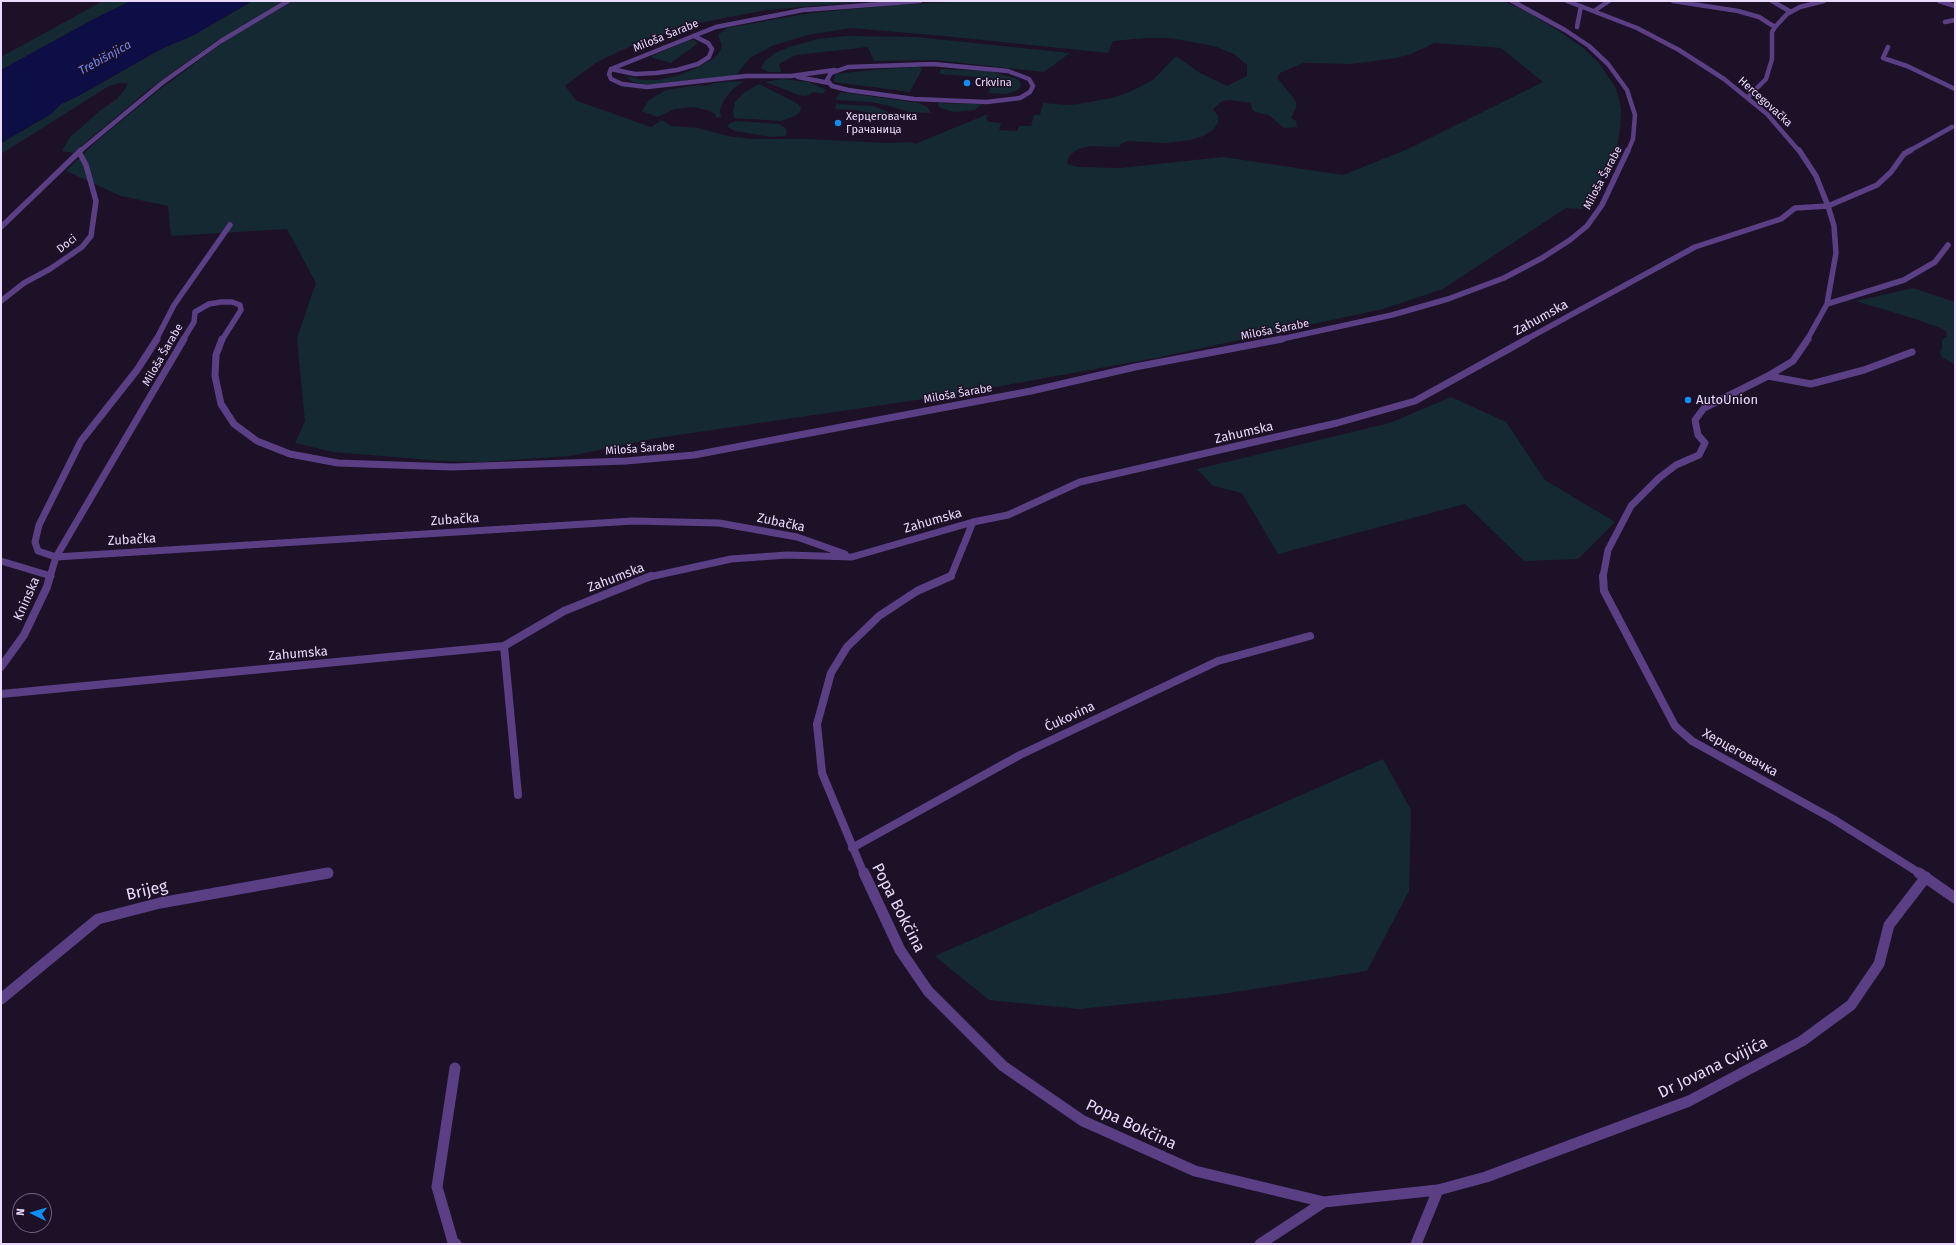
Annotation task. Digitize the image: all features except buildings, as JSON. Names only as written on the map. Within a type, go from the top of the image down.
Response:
[{"type":"street","points":[[1,226],[93,139],[162,83],[221,41],[288,1]]},
{"type":"street","name":"Miloša Šarabe","points":[[611,69],[716,27],[743,21],[803,10],[920,1]]},
{"type":"street","name":"Miloša Šarabe","points":[[230,225],[174,305],[158,337],[137,370],[81,440],[39,525],[35,542],[38,550],[56,557],[194,322],[195,312],[209,304],[232,302],[240,305],[241,310],[225,333],[216,354],[215,376],[221,404],[234,424],[257,441],[290,454],[338,463],[452,467],[626,461],[694,455],[1031,391],[1135,367],[1305,335],[1392,315],[1448,299],[1504,278],[1542,258],[1570,240],[1587,226],[1602,206],[1633,139],[1635,115],[1627,90],[1608,64],[1588,46],[1565,30],[1512,1]]},
{"type":"street","name":"Hercegovačka","points":[[1567,1],[1637,28],[1679,50],[1724,79],[1767,114],[1800,152],[1816,176],[1834,226],[1836,253],[1827,304],[1814,330],[1793,361],[1768,376],[1704,408],[1695,420],[1698,435],[1705,444],[1699,455],[1676,465],[1659,478],[1631,506],[1608,550],[1603,578],[1604,591]]},
{"type":"street","points":[[1594,11],[1609,1]]},
{"type":"street","points":[[1673,1],[1738,11],[1759,17],[1775,26]]},
{"type":"street","points":[[1772,1],[1791,12]]},
{"type":"street","points":[[1748,97],[1766,79],[1772,59],[1772,32],[1775,26],[1791,12],[1800,7],[1824,1]]},
{"type":"street","points":[[1939,1],[1955,6]]},
{"type":"street","points":[[1577,27],[1581,6]]},
{"type":"street","points":[[1946,22],[1955,20]]},
{"type":"street","points":[[694,36],[708,43],[712,49],[709,57],[698,64],[677,70],[656,73],[629,73],[611,69],[609,74],[611,79],[622,84],[638,87],[655,87],[746,76],[791,76],[858,66],[933,64],[1008,71],[1029,79],[1033,86],[1030,92],[1020,98],[987,102],[914,99],[848,90],[829,83],[791,76]]},
{"type":"street","points":[[1888,47],[1883,58],[1907,66],[1955,89]]},
{"type":"street","points":[[829,83],[828,76],[835,70]]},
{"type":"street","name":"Zahumska","points":[[1,694],[504,646],[564,611],[654,576],[731,559],[786,555],[852,557],[973,522],[1008,515],[1080,482],[1337,423],[1415,401],[1695,247],[1781,220],[1795,208],[1828,206],[1877,185],[1891,172],[1904,154],[1952,127]]},
{"type":"street","name":"Doci","points":[[1,301],[24,283],[50,269],[82,248],[91,236],[96,201],[86,165],[79,152]]},
{"type":"street","points":[[1827,304],[1873,291],[1904,280],[1935,262],[1948,245]]},
{"type":"street","points":[[1768,376],[1811,384],[1864,370],[1912,352]]},
{"type":"street","name":"Zubačka","points":[[56,557],[633,521],[719,523],[797,538],[852,557]]},
{"type":"street","name":"Popa Bokčina","points":[[973,522],[951,576],[918,591],[879,616],[847,647],[831,673],[817,724],[822,773],[852,848],[900,950],[928,991],[1003,1066],[1083,1121],[1194,1171],[1324,1202]]},
{"type":"street","name":"Kninska","points":[[1,667],[24,635],[51,576],[56,557]]},
{"type":"street","points":[[1,561],[51,576]]},
{"type":"street","name":"Херцеговачка","points":[[1604,591],[1675,726],[1692,741],[1709,752],[1833,819],[1926,877],[1955,898]]},
{"type":"street","name":"Ćukovina","points":[[852,848],[1020,755],[1218,661],[1310,636]]},
{"type":"street","points":[[504,646],[518,795]]},
{"type":"street","name":"Brijeg","points":[[1,1000],[98,919],[160,903],[328,873]]},
{"type":"street","name":"Dr Jovana Cvijića","points":[[1260,1244],[1324,1202],[1438,1190],[1486,1177],[1689,1101],[1802,1041],[1851,1005],[1879,964],[1890,925],[1926,877]]},
{"type":"street","points":[[455,1068],[437,1187],[453,1242],[456,1244]]},
{"type":"street","points":[[1416,1244],[1438,1190]]},
{"type":"shaded area","points":[[103,1],[131,1],[94,19],[1,70],[1,57]]},
{"type":"shaded area","points":[[252,1],[284,1],[216,41],[148,90],[73,153],[62,151],[70,137],[101,110],[118,98],[126,88],[127,83],[119,83],[109,86],[1,154],[1,143],[51,114],[61,104],[80,95],[161,49],[194,35]]},
{"type":"shaded area","points":[[293,1],[872,1],[767,10],[704,22],[648,38],[597,62],[565,86],[577,101],[651,127],[662,120],[671,126],[699,128],[728,136],[751,139],[807,139],[887,143],[912,142],[915,144],[988,114],[986,119],[989,122],[1001,123],[999,130],[1017,131],[1019,126],[1031,126],[1034,115],[1040,115],[1043,103],[1067,105],[1079,104],[1111,98],[1130,92],[1153,80],[1176,56],[1200,73],[1227,86],[1247,76],[1247,65],[1234,54],[1214,46],[1170,38],[1146,38],[1113,41],[1108,53],[851,28],[808,35],[772,46],[750,58],[736,75],[648,85],[633,82],[625,76],[643,80],[657,80],[676,76],[697,68],[713,59],[719,53],[722,46],[718,35],[727,28],[810,13],[896,5],[971,1],[1503,1],[1531,14],[1559,31],[1582,47],[1599,63],[1615,87],[1619,99],[1621,111],[1620,129],[1617,147],[1611,162],[1594,192],[1582,209],[1566,208],[1443,289],[1383,309],[1156,358],[951,395],[657,438],[570,456],[482,462],[442,461],[333,452],[295,443],[305,421],[297,338],[316,283],[287,229],[171,236],[168,206],[121,196],[66,171],[98,140],[159,90],[225,41]],"holes":[[[1434,43],[1501,48],[1543,82],[1408,149],[1343,175],[1223,157],[1120,168],[1077,167],[1068,164],[1067,162],[1070,155],[1078,149],[1091,146],[1120,147],[1120,144],[1128,141],[1165,143],[1191,140],[1203,136],[1213,130],[1218,123],[1218,116],[1213,109],[1222,101],[1231,100],[1251,103],[1254,111],[1270,116],[1284,128],[1297,127],[1296,121],[1291,118],[1296,108],[1296,103],[1293,97],[1277,78],[1280,73],[1303,63],[1352,64],[1396,58],[1411,54]]]},
{"type":"shaded area","points":[[846,36],[916,37],[1070,53],[1044,72],[935,60],[874,61],[868,47],[796,55],[779,64],[781,72],[769,72],[761,68],[765,61],[775,53],[789,47],[818,39]]},
{"type":"shaded area","points":[[694,40],[698,43],[671,63],[650,57],[687,41]]},
{"type":"shaded area","points":[[920,67],[922,69],[910,92],[834,82],[835,74]]},
{"type":"shaded area","points":[[941,69],[989,71],[1019,80],[1021,86],[1016,91],[1006,94],[989,93],[992,78],[939,74]]},
{"type":"shaded area","points":[[783,79],[809,82],[826,90],[823,94],[814,92],[806,96],[799,95],[765,82]]},
{"type":"shaded area","points":[[744,81],[732,90],[724,100],[720,110],[721,117],[716,118],[715,114],[710,111],[694,107],[675,109],[657,117],[642,111],[649,100],[666,90],[698,85],[706,86],[714,83]]},
{"type":"shaded area","points":[[759,84],[798,104],[801,108],[800,112],[795,116],[781,121],[734,118],[733,111],[735,102],[745,92]]},
{"type":"shaded area","points":[[841,92],[919,103],[927,107],[931,113],[909,112],[870,102],[837,100],[836,98]]},
{"type":"shaded area","points":[[938,103],[982,104],[975,110],[954,112],[943,109],[938,106]]},
{"type":"shaded area","points":[[836,104],[873,106],[888,112],[896,119],[880,121],[870,113],[856,110],[835,109]]},
{"type":"shaded area","points":[[736,121],[779,124],[786,128],[787,133],[785,136],[771,137],[735,131],[728,127],[729,124]]},
{"type":"shaded area","points":[[1913,288],[1955,302],[1955,365],[1942,357],[1940,352],[1942,348],[1942,340],[1946,337],[1947,332],[1943,329],[1856,301]]},
{"type":"shaded area","points":[[1451,397],[1506,422],[1545,480],[1615,522],[1578,559],[1524,561],[1465,504],[1278,554],[1242,493],[1213,486],[1197,469],[1390,423]]},
{"type":"shaded area","points":[[1383,759],[1411,810],[1409,891],[1367,971],[1216,995],[1079,1009],[989,1000],[935,956]]},
{"type":"water","name":"Trebišnjica","points":[[131,1],[252,1],[194,35],[161,49],[80,95],[61,104],[51,114],[1,143],[1,70],[94,19]]},
{"type":"place","name":"Crkvina","points":[[967,83]]},
{"type":"place","name":"Херцеговачка Грачаница","points":[[838,123]]},
{"type":"place","name":"AutoUnion","points":[[1688,400]]}]
